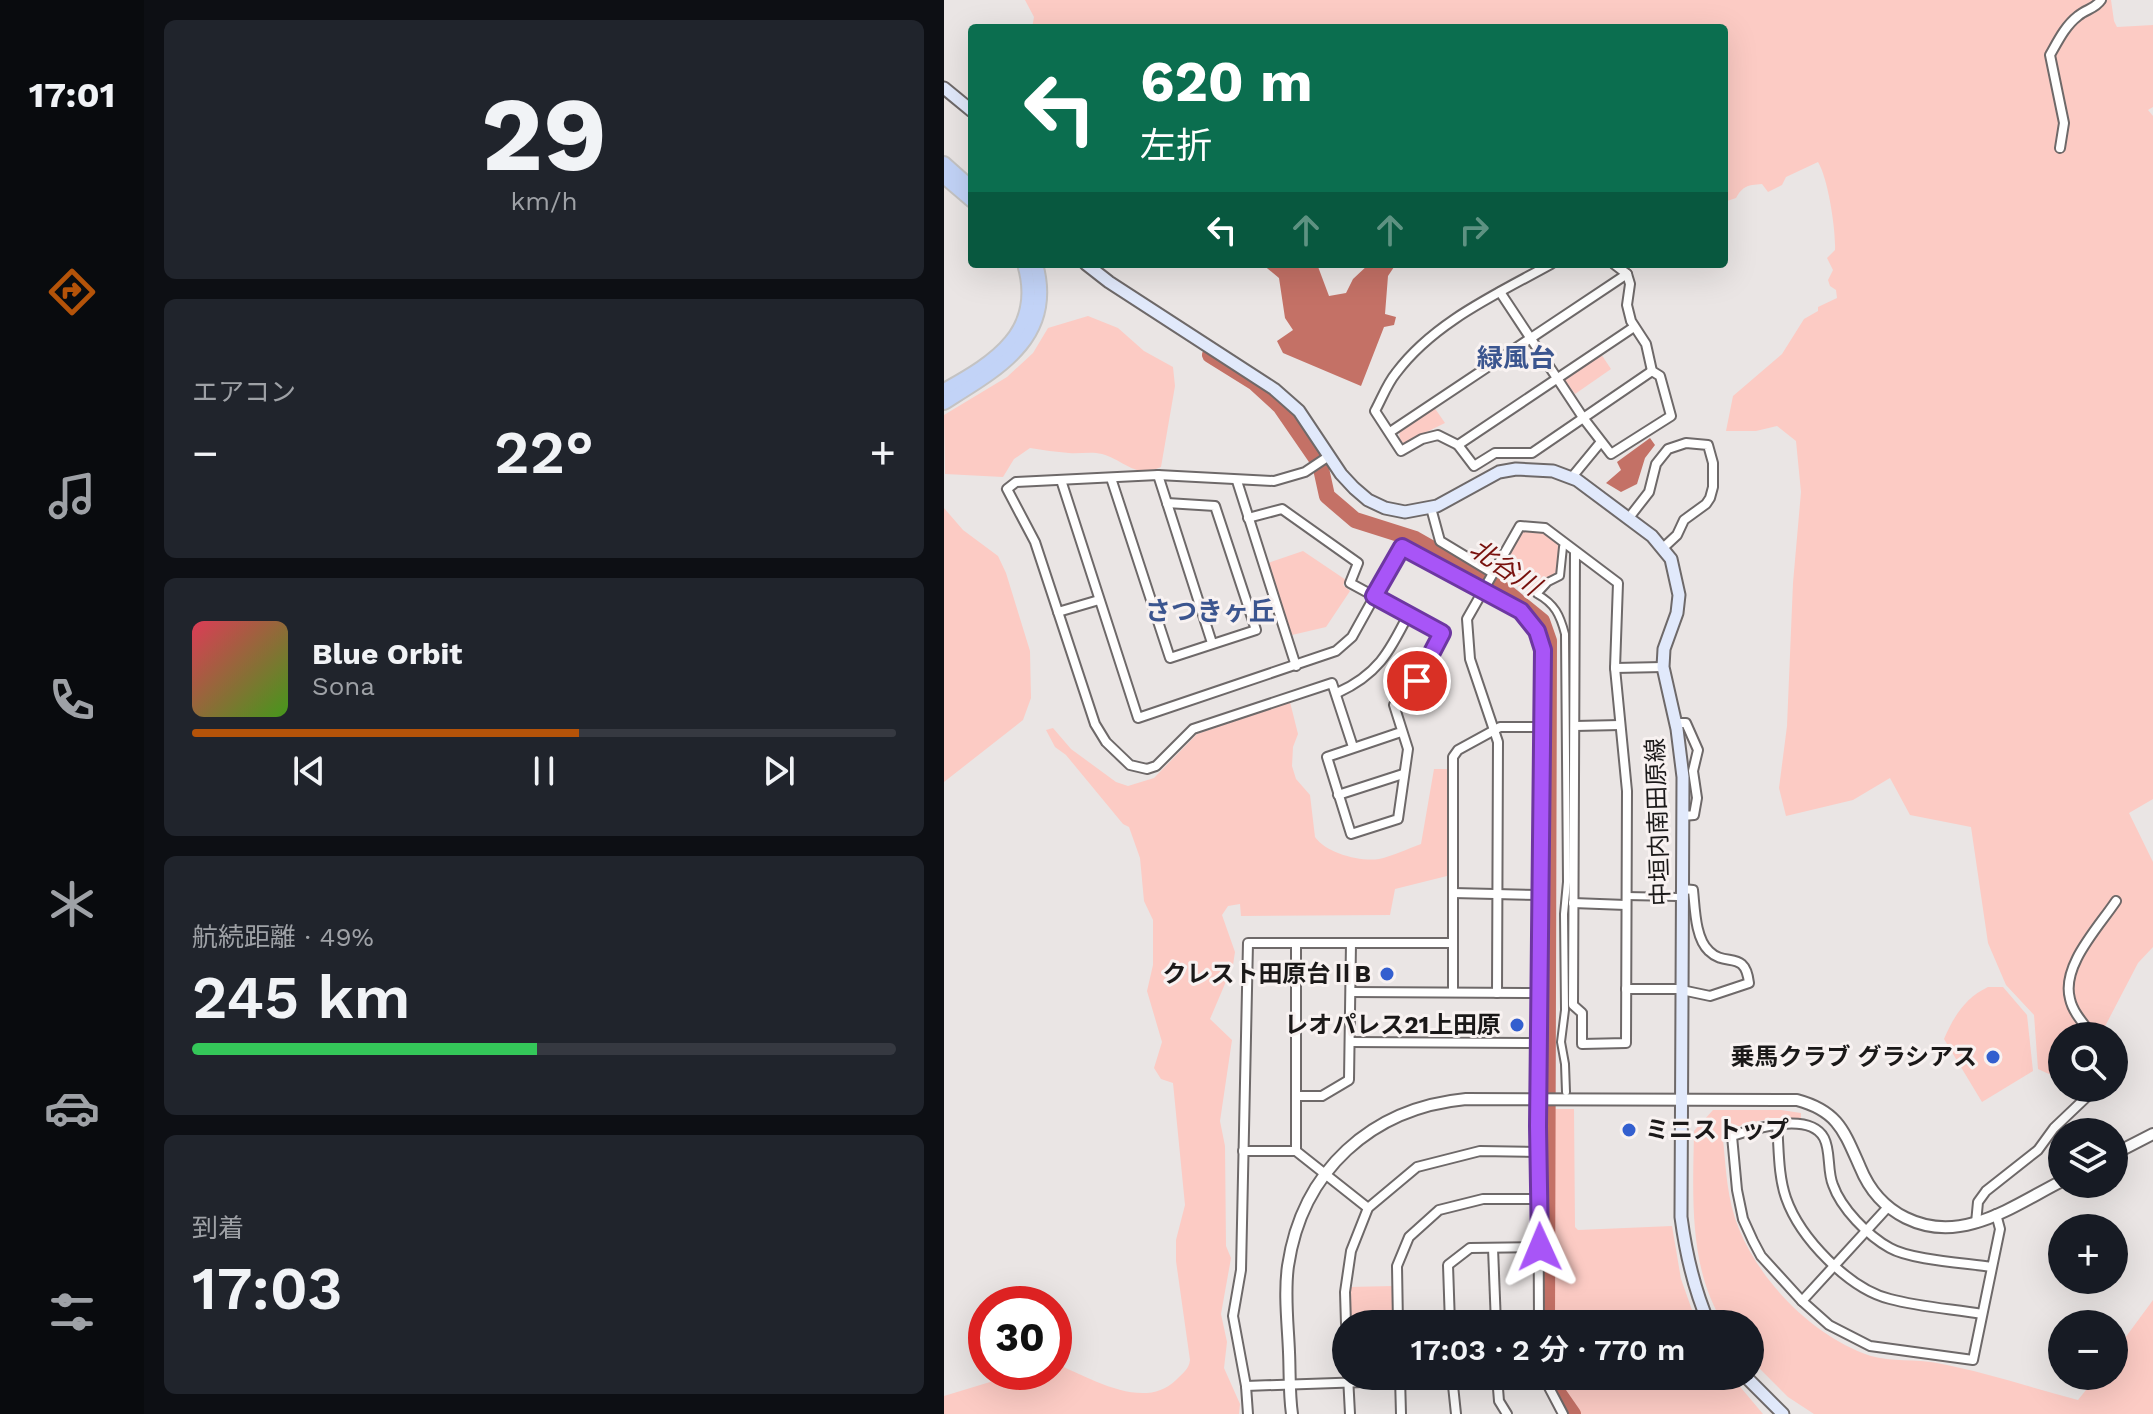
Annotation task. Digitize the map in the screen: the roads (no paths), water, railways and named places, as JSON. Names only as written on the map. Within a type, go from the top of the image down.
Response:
[{"type":"main road","points":[[944,88],[968,108]]},
{"type":"main road","points":[[944,163],[968,184]]},
{"type":"main road","points":[[944,177],[968,198]]},
{"type":"main road","points":[[944,390],[982,369],[1012,340],[1027,313],[1029,294],[1025,268]]},
{"type":"main road","points":[[944,403],[995,371],[1022,346],[1038,315],[1040,293],[1037,268]]},
{"type":"main road","name":"中垣内南田原線","points":[[1091,268],[1274,389],[1299,411],[1341,474],[1368,500],[1405,512],[1431,508],[1499,472],[1534,469],[1572,477],[1628,519],[1663,548],[1671,559],[1679,595],[1677,613],[1664,649],[1663,667],[1676,723],[1683,777],[1680,893],[1683,934],[1681,1217],[1686,1258],[1703,1310]]},
{"type":"main road","points":[[1759,1390],[1782,1414]]},
{"type":"street","points":[[2060,148],[2064,123],[2050,55],[2065,29],[2079,14],[2101,0]]},
{"type":"street","points":[[1544,268],[1429,338],[1395,374],[1375,411],[1401,451],[1422,439],[1438,435],[1458,445],[1474,466],[1495,453],[1532,453],[1652,371]]},
{"type":"street","points":[[1500,292],[1600,443],[1611,454],[1671,416],[1660,376],[1652,371],[1646,344],[1634,327],[1627,305],[1630,284],[1627,274],[1619,268]]},
{"type":"street","points":[[1390,432],[1627,274]]},
{"type":"street","points":[[1458,445],[1634,327]]},
{"type":"street","points":[[1572,477],[1600,443]]},
{"type":"street","points":[[1628,519],[1649,492],[1656,464],[1668,449],[1686,443],[1708,445],[1713,463],[1710,498],[1684,520],[1677,535],[1663,548]]},
{"type":"street","points":[[1329,456],[1305,472],[1274,481],[1158,475],[1016,482],[1007,489],[1035,542],[1099,732],[1130,765],[1138,768],[1156,766],[1193,729],[1332,683],[1353,747]]},
{"type":"street","points":[[1158,475],[1212,643]]},
{"type":"street","points":[[1111,478],[1170,658],[1256,630],[1215,506],[1167,503]]},
{"type":"street","points":[[1061,480],[1138,718],[1324,657],[1344,645],[1359,626],[1402,547],[1521,611],[1537,631],[1543,650],[1539,1310]]},
{"type":"street","points":[[1237,481],[1296,666]]},
{"type":"street","points":[[1431,508],[1440,541],[1493,573]]},
{"type":"street","points":[[1248,518],[1282,509],[1358,563],[1350,583],[1442,633],[1417,681],[1394,705],[1408,749],[1398,819],[1351,834],[1327,757],[1401,732]]},
{"type":"street","points":[[1497,993],[1498,742],[1470,659],[1467,619],[1520,526],[1545,528],[1618,583],[1615,668],[1627,791],[1626,1043],[1582,1044],[1582,1013],[1573,1005],[1575,551]]},
{"type":"street","points":[[1563,547],[1560,576],[1548,582],[1537,594],[1550,601],[1557,610],[1565,634],[1567,882],[1564,914],[1565,1010],[1561,1042],[1565,1064],[1563,1096]]},
{"type":"street","points":[[1058,612],[1099,600]]},
{"type":"street","points":[[1337,693],[1357,684],[1377,667],[1390,651],[1408,615]]},
{"type":"street","points":[[1615,668],[1663,667]]},
{"type":"street","points":[[1575,726],[1620,725]]},
{"type":"street","points":[[1453,992],[1453,757],[1458,750],[1495,729],[1543,727]]},
{"type":"street","points":[[1338,795],[1403,774]]},
{"type":"street","points":[[1573,903],[1626,901],[1693,890],[1699,931],[1706,948],[1712,954],[1743,964],[1749,983],[1710,996],[1683,990],[1626,989]]},
{"type":"street","points":[[1453,893],[1540,895]]},
{"type":"street","points":[[2084,1022],[2070,1001],[2068,982],[2072,966],[2116,901]]},
{"type":"street","points":[[1683,934],[1699,931]]},
{"type":"street","points":[[1248,1414],[1233,1316],[1241,1270],[1248,943],[1452,943]]},
{"type":"street","points":[[1296,943],[1296,1151]]},
{"type":"street","points":[[1296,1096],[1322,1096],[1349,1080],[1351,943]]},
{"type":"street","points":[[1351,992],[1539,993]]},
{"type":"street","points":[[1350,1042],[1539,1043]]},
{"type":"street","points":[[1292,1414],[1288,1270],[1302,1212],[1325,1173],[1358,1139],[1409,1111],[1466,1099],[1563,1096],[1797,1100],[1831,1115],[1844,1130],[1867,1181],[1888,1207],[1902,1218],[1936,1228],[1976,1223],[2048,1188]]},
{"type":"street","points":[[1976,1223],[1978,1202],[1986,1191],[2038,1150],[2054,1128],[2081,1102]]},
{"type":"street","points":[[1992,1267],[1891,1249],[1867,1230],[1840,1200],[1833,1186],[1825,1139],[1819,1131],[1795,1123],[1777,1124],[1732,1136],[1743,1219],[1757,1249],[1802,1301],[1829,1325],[1870,1346],[1973,1360],[2000,1229],[1996,1214]]},
{"type":"street","points":[[1777,1124],[1786,1198],[1802,1229],[1834,1266],[1859,1285],[1890,1300],[1982,1314]]},
{"type":"street","points":[[2128,1147],[2153,1134]]},
{"type":"street","points":[[1243,1151],[1296,1151],[1368,1208]]},
{"type":"street","points":[[1346,1310],[1351,1251],[1368,1208],[1417,1167],[1480,1151],[1538,1152]]},
{"type":"street","points":[[1398,1310],[1397,1266],[1409,1237],[1439,1210],[1483,1199],[1539,1199]]},
{"type":"street","points":[[1802,1301],[1888,1207]]},
{"type":"street","points":[[1450,1310],[1448,1265],[1470,1248],[1540,1247]]},
{"type":"street","points":[[1493,1248],[1495,1310]]},
{"type":"street","points":[[1246,1386],[1332,1381]]},
{"type":"street","points":[[1349,1390],[1350,1414]]},
{"type":"street","points":[[1400,1390],[1401,1414]]},
{"type":"street","points":[[1453,1390],[1456,1414]]},
{"type":"street","points":[[1498,1390],[1499,1401],[1507,1414]]},
{"type":"street","points":[[1550,1390],[1563,1414]]},
{"type":"waterway","name":"北谷川","points":[[1210,355],[1255,383],[1280,406],[1320,464],[1327,496],[1355,520],[1415,539],[1503,589],[1542,621],[1549,641],[1547,1310]]},
{"type":"waterway","name":"北谷川","points":[[1557,1390],[1573,1414]]},
{"type":"place","name":"クレスト田原台ⅡB","points":[[1387,974]]},
{"type":"place","name":"レオパレス21上田原","points":[[1517,1025]]},
{"type":"place","name":"乗馬クラブ グラシアス","points":[[1993,1057]]},
{"type":"place","name":"ミニストップ","points":[[1629,1130]]},
{"type":"district","name":"緑風台","points":[[1516,358]]},
{"type":"district","name":"さつきヶ丘","points":[[1210,611]]}]
